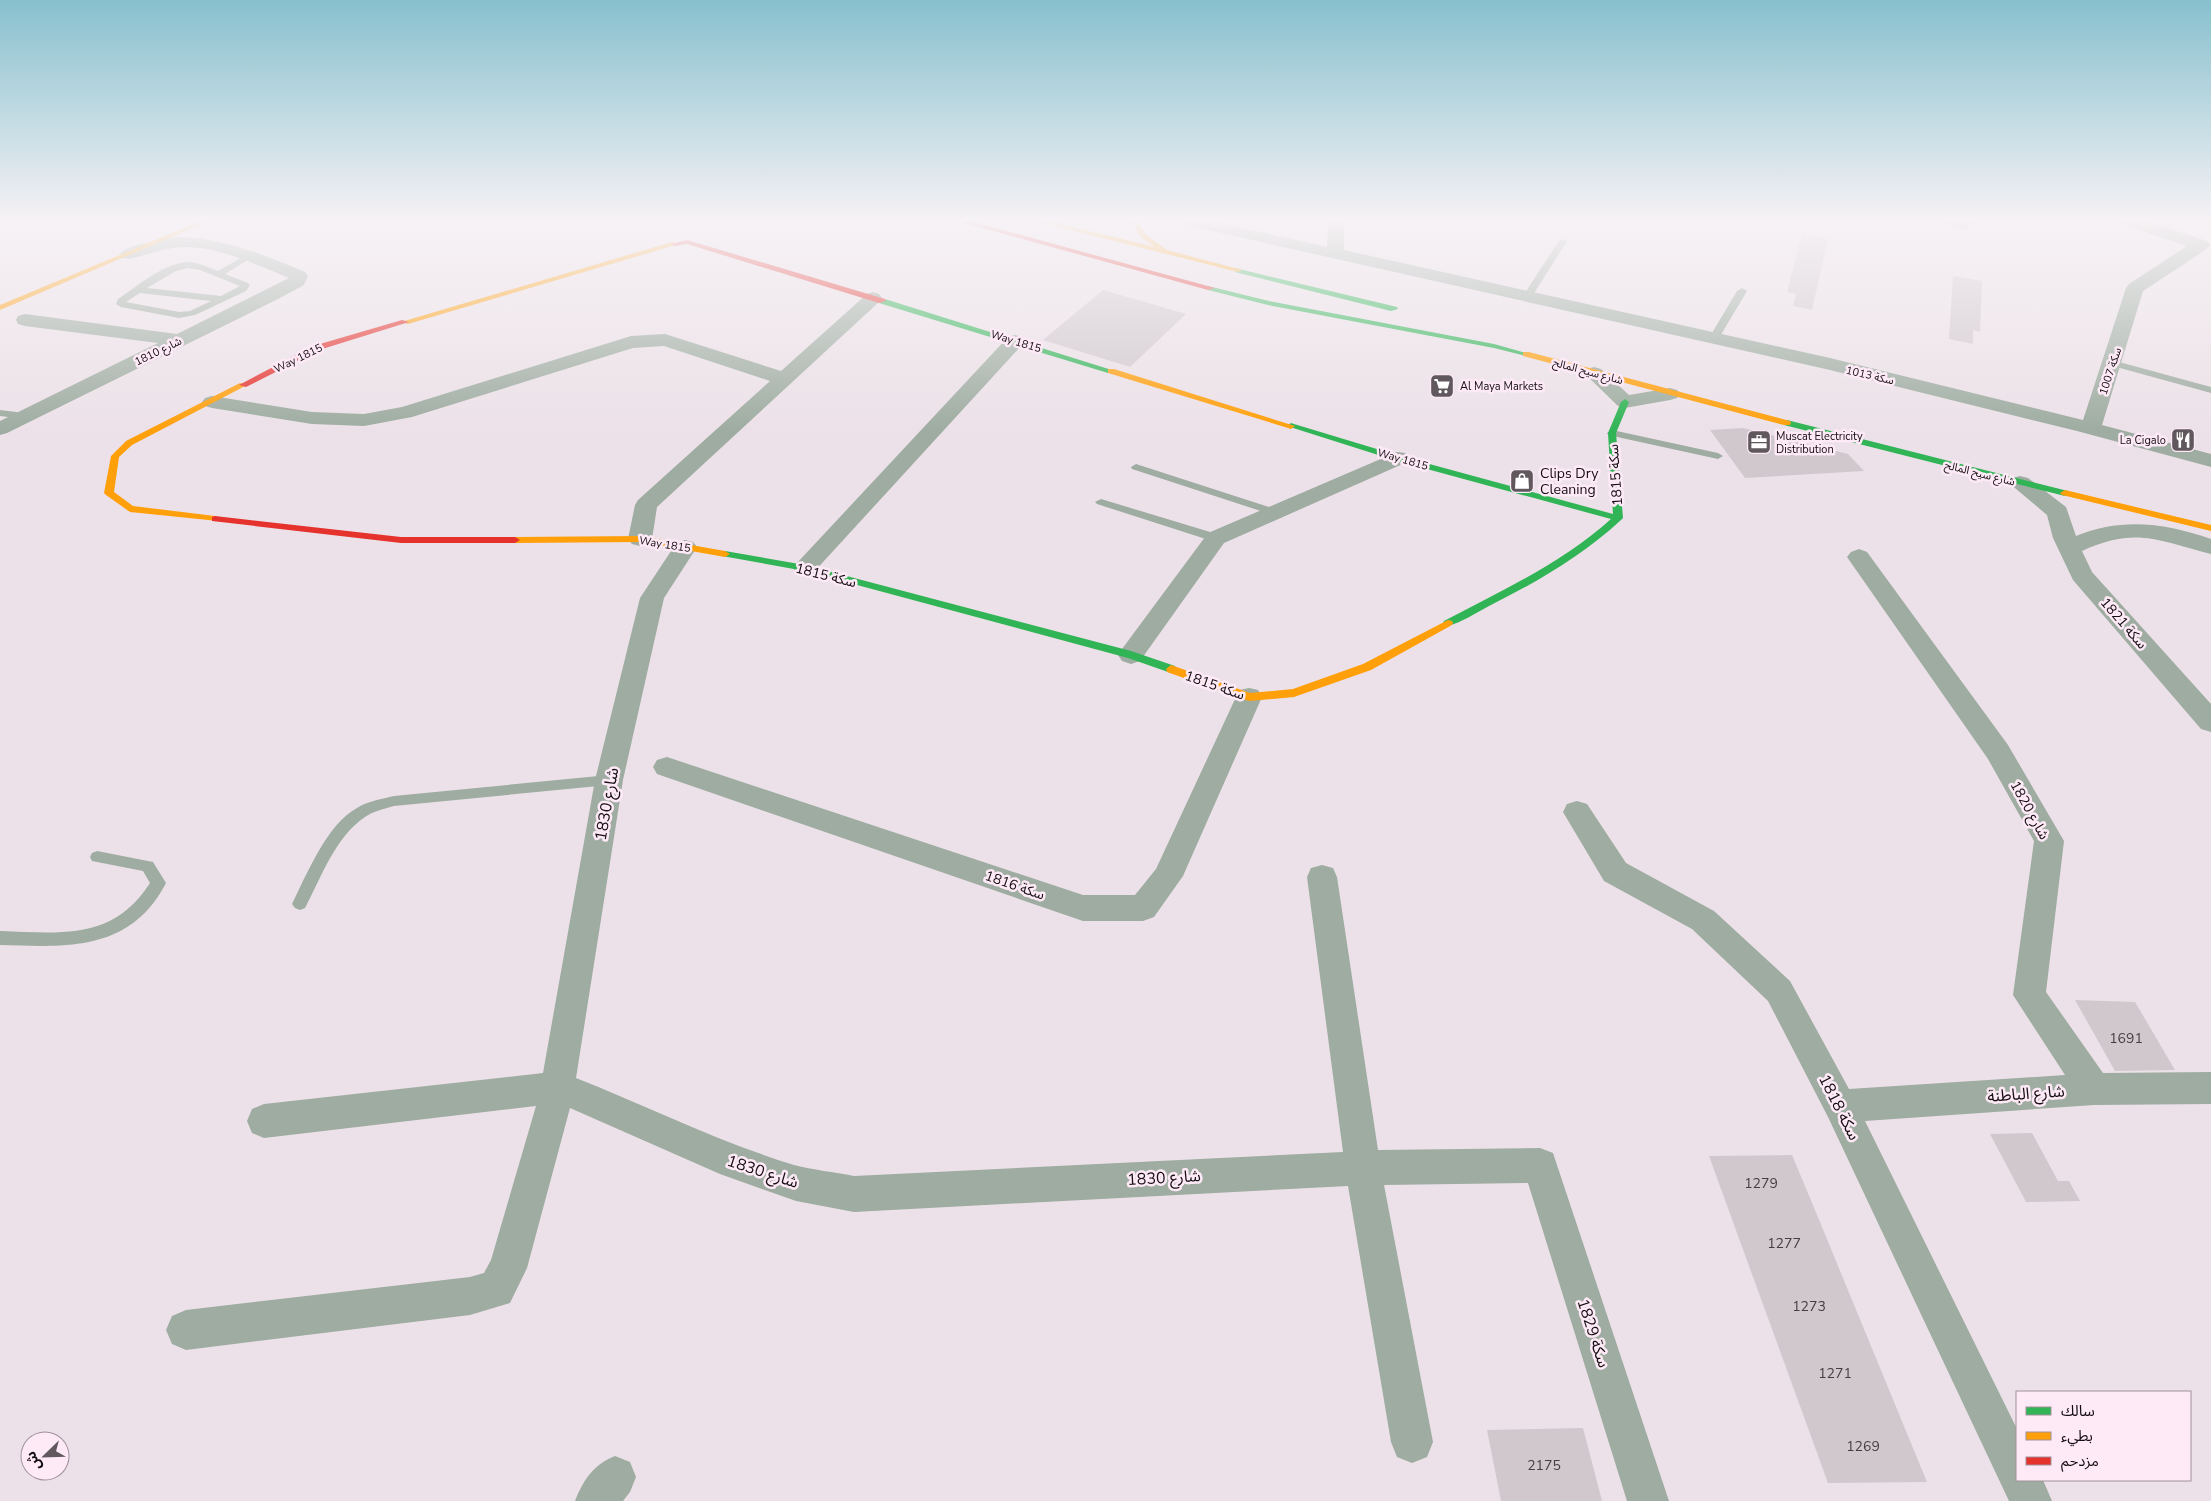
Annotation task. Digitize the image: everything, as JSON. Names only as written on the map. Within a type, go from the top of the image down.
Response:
[{"type":"street","points":[[0,298],[16,291]]},
{"type":"street","points":[[0,308],[40,291]]},
{"type":"street","name":"شارع 1810","points":[[0,429],[276,291]]},
{"type":"street","name":"Way 1815","points":[[509,291],[316,348],[129,444],[114,456],[109,493],[130,509],[401,540],[640,539],[722,554]]},
{"type":"street","name":"Way 1815","points":[[849,291],[1397,458],[1618,518]]},
{"type":"street","name":"شارع سيح المالح","points":[[1226,291],[1268,302],[1494,346],[1670,394],[2020,483],[2094,498],[2211,528]]},
{"type":"street","points":[[1320,291],[1406,312]]},
{"type":"street","name":"سكة 1013","points":[[1505,291],[1714,338],[2091,428],[2211,461]]},
{"type":"street","name":"سكة 1007","points":[[2091,428],[2134,291]]},
{"type":"street","points":[[640,539],[646,505],[872,298]]},
{"type":"street","points":[[25,320],[181,340]]},
{"type":"street","points":[[1494,334],[1532,344]]},
{"type":"street","points":[[52,402],[139,335]]},
{"type":"street","points":[[212,402],[312,418],[364,420],[405,413],[631,342],[648,339],[672,342],[784,379]]},
{"type":"street","points":[[805,568],[1015,341]]},
{"type":"street","points":[[1594,373],[1626,402],[1670,394]]},
{"type":"street","name":"سكة 1815","points":[[722,554],[805,568],[1131,655],[1249,697],[1294,693],[1367,667],[1568,558],[1600,536],[1618,518],[1612,433],[1626,402]]},
{"type":"street","points":[[1131,655],[1216,538],[1397,458]]},
{"type":"street","points":[[2020,483],[2058,512],[2094,498]]},
{"type":"street","name":"سكة 1821","points":[[2058,512],[2069,548],[2081,574],[2211,722]]},
{"type":"street","points":[[2069,548],[2089,538],[2125,530],[2147,530],[2167,533],[2211,547]]},
{"type":"street","name":"1830 شارع","points":[[685,547],[652,598],[609,780],[558,1088],[632,1117],[720,1157],[796,1184],[854,1194],[1363,1168],[1540,1165]]},
{"type":"street","name":"1820 شارع","points":[[1859,557],[1998,752],[2049,841],[2029,995],[2094,1089]]},
{"type":"street","name":"سكة 1816","points":[[667,766],[1083,908],[1142,908],[1168,876],[1249,697]]},
{"type":"street","name":"سكة 1818","points":[[1577,812],[1615,872],[1703,920],[1779,991],[1840,1106],[2016,1471]]},
{"type":"street","points":[[1322,877],[1363,1168],[1412,1442]]},
{"type":"street","points":[[186,1330],[470,1296],[496,1290],[508,1268],[558,1088],[264,1121]]},
{"type":"street","name":"شارع الباطنة","points":[[1840,1106],[2094,1089],[2211,1088]]},
{"type":"street","name":"سكة 1829","points":[[1540,1165],[1648,1501]]},
{"type":"street","points":[[2021,1481],[2031,1501]]},
{"type":"lane","points":[[138,291],[121,301],[121,304],[179,315],[198,311],[239,291]]},
{"type":"lane","points":[[150,291],[223,299]]},
{"type":"lane","points":[[1528,296],[1531,291]]},
{"type":"lane","points":[[1714,338],[1742,291]]},
{"type":"lane","points":[[2112,363],[2211,390]]},
{"type":"lane","points":[[0,413],[24,416]]},
{"type":"lane","points":[[1612,433],[1718,456]]},
{"type":"lane","points":[[1136,467],[1274,512]]},
{"type":"lane","points":[[1101,502],[1216,538]]},
{"type":"lane","points":[[300,904],[342,828],[357,814],[372,807],[394,801],[609,780]]},
{"type":"lane","points":[[0,938],[82,939],[115,929],[139,910],[158,883],[148,866],[97,857]]},
{"type":"building","points":[[1102,291],[1186,314],[1130,367],[1043,340]]},
{"type":"building","points":[[1816,291],[1812,310],[1793,306],[1796,294],[1787,292]]},
{"type":"building","points":[[1952,291],[1982,291],[1980,332],[1973,330],[1973,344],[1949,339]]},
{"type":"building","name":"Muscat Electricity Distribution","points":[[1743,428],[1848,454],[1864,471],[1745,478],[1710,430]]},
{"type":"building","points":[[2075,1000],[2135,1002],[2175,1070],[2115,1071]]},
{"type":"building","points":[[2032,1133],[2058,1181],[2069,1181],[2080,1201],[2026,1202],[1990,1134]]},
{"type":"building","points":[[1792,1155],[1927,1482],[1828,1483],[1709,1156]]},
{"type":"building","points":[[1583,1428],[1602,1501],[1501,1501],[1487,1430]]},
{"type":"traffic: fast","points":[[1223,291],[1268,303],[1494,346],[1526,354]]},
{"type":"traffic: fast","points":[[1322,291],[1394,309]]},
{"type":"traffic: fast","points":[[882,301],[1111,371]]},
{"type":"traffic: fast","points":[[1448,623],[1559,564],[1600,535],[1618,518],[1612,433],[1625,402]]},
{"type":"traffic: fast","points":[[1787,423],[2065,493]]},
{"type":"traffic: fast","points":[[1291,426],[1397,458],[1618,518]]},
{"type":"traffic: fast","points":[[725,554],[805,568],[1131,655],[1171,669]]},
{"type":"traffic: slow","points":[[0,308],[40,291]]},
{"type":"traffic: slow","points":[[405,322],[512,291]]},
{"type":"traffic: slow","points":[[1526,354],[1787,423]]},
{"type":"traffic: slow","points":[[1111,371],[1291,426]]},
{"type":"traffic: slow","points":[[215,519],[130,509],[109,493],[115,456],[129,443],[243,385]]},
{"type":"traffic: slow","points":[[2065,493],[2211,528]]},
{"type":"traffic: slow","points":[[515,540],[640,539],[725,554]]},
{"type":"traffic: slow","points":[[1171,669],[1249,697],[1294,693],[1367,667],[1448,623]]},
{"type":"traffic: jam","points":[[849,291],[882,301]]},
{"type":"traffic: jam","points":[[243,385],[316,348],[405,322]]},
{"type":"traffic: jam","points":[[215,519],[401,540],[515,540]]},
{"type":"place","name":"Al Maya Markets","points":[[1442,386]]},
{"type":"place","name":"La Cigalo","points":[[2183,440]]},
{"type":"place","name":"Muscat Electricity Distribution","points":[[1759,442]]},
{"type":"place","name":"Clips Dry Cleaning","points":[[1522,481]]}]
